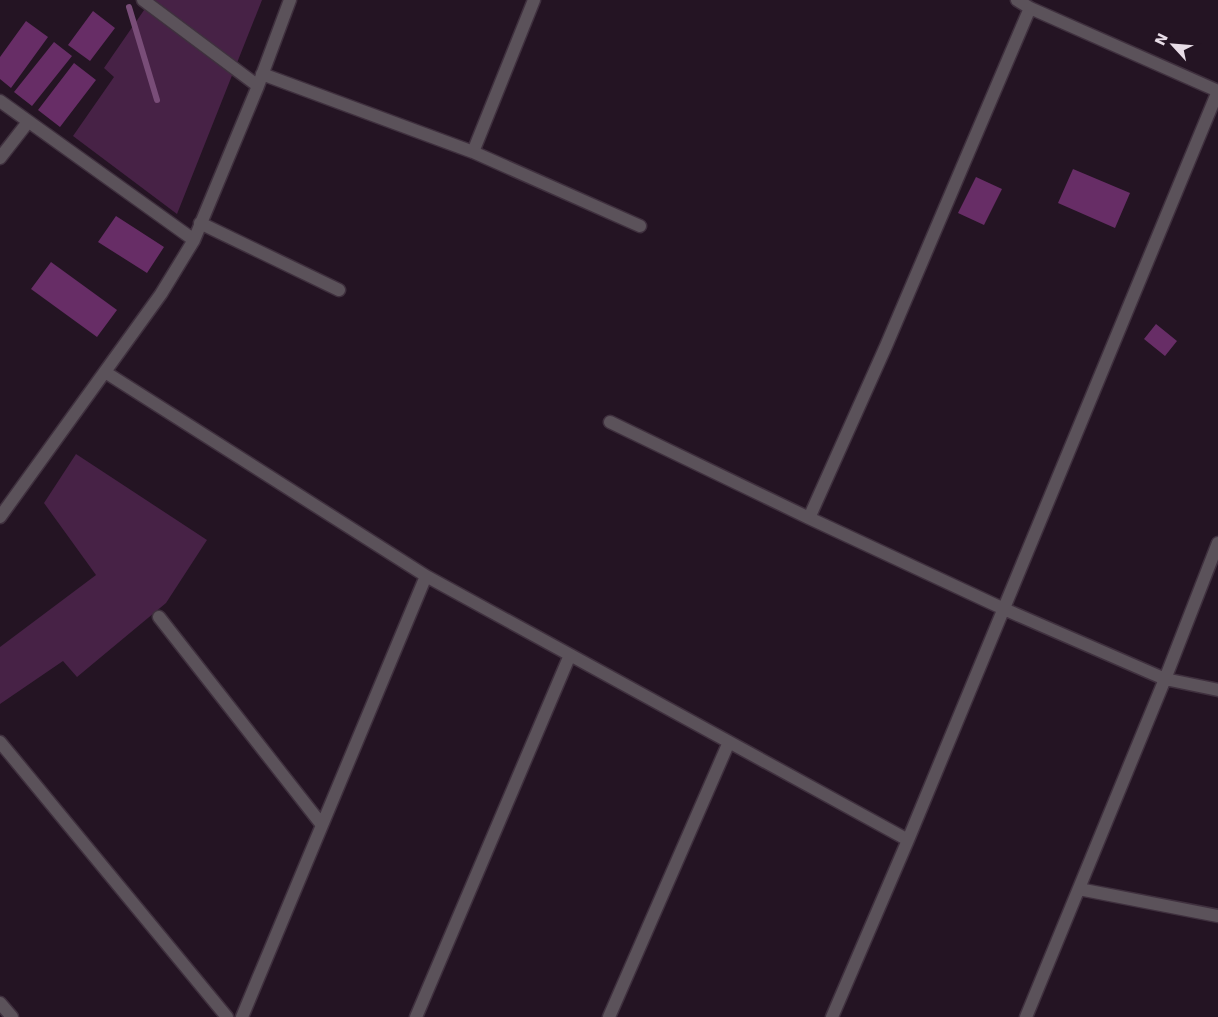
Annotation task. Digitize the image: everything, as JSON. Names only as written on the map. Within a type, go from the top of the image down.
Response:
[{"type":"street","points":[[143,0],[260,80],[473,152],[640,226]]},
{"type":"street","points":[[0,517],[161,294],[194,240],[260,80],[290,0]]},
{"type":"street","points":[[473,152],[534,0]]},
{"type":"street","points":[[832,1017],[908,840],[1218,91],[1030,8],[1017,0]]},
{"type":"street","points":[[809,518],[886,346],[1030,8]]},
{"type":"street","points":[[0,101],[194,240]]},
{"type":"street","points":[[0,158],[28,122]]},
{"type":"street","points":[[200,223],[339,290]]},
{"type":"street","points":[[105,372],[426,576],[908,840]]},
{"type":"street","points":[[610,422],[1004,609],[1164,679],[1218,690]]},
{"type":"street","points":[[1026,1017],[1218,543]]},
{"type":"street","points":[[242,1017],[426,576]]},
{"type":"street","points":[[159,617],[322,825]]},
{"type":"street","points":[[416,1017],[570,655]]},
{"type":"street","points":[[0,742],[228,1017]]},
{"type":"street","points":[[609,1017],[729,742]]},
{"type":"street","points":[[1079,888],[1218,916]]},
{"type":"street","points":[[0,1003],[12,1017]]},
{"type":"shaded area","points":[[151,0],[262,0],[177,214],[73,136],[114,77],[104,68]]},
{"type":"shaded area","points":[[76,454],[207,540],[166,603],[77,677],[63,661],[0,704],[0,647],[96,575],[44,503]]},
{"type":"building","points":[[93,11],[115,28],[90,61],[68,45]]},
{"type":"building","points":[[26,21],[48,37],[11,88],[0,79],[0,57]]},
{"type":"building","points":[[54,42],[72,56],[32,106],[14,92]]},
{"type":"building","points":[[74,63],[96,80],[60,127],[38,110]]},
{"type":"building","points":[[1073,169],[1130,193],[1115,228],[1058,203]]},
{"type":"building","points":[[976,177],[1002,189],[984,225],[958,213]]},
{"type":"building","points":[[116,216],[164,247],[147,273],[98,242]]},
{"type":"building","points":[[51,262],[117,310],[97,337],[31,289]]},
{"type":"building","points":[[1156,324],[1177,341],[1165,356],[1144,339]]},
{"type":"waterway","points":[[129,7],[157,100]]}]
